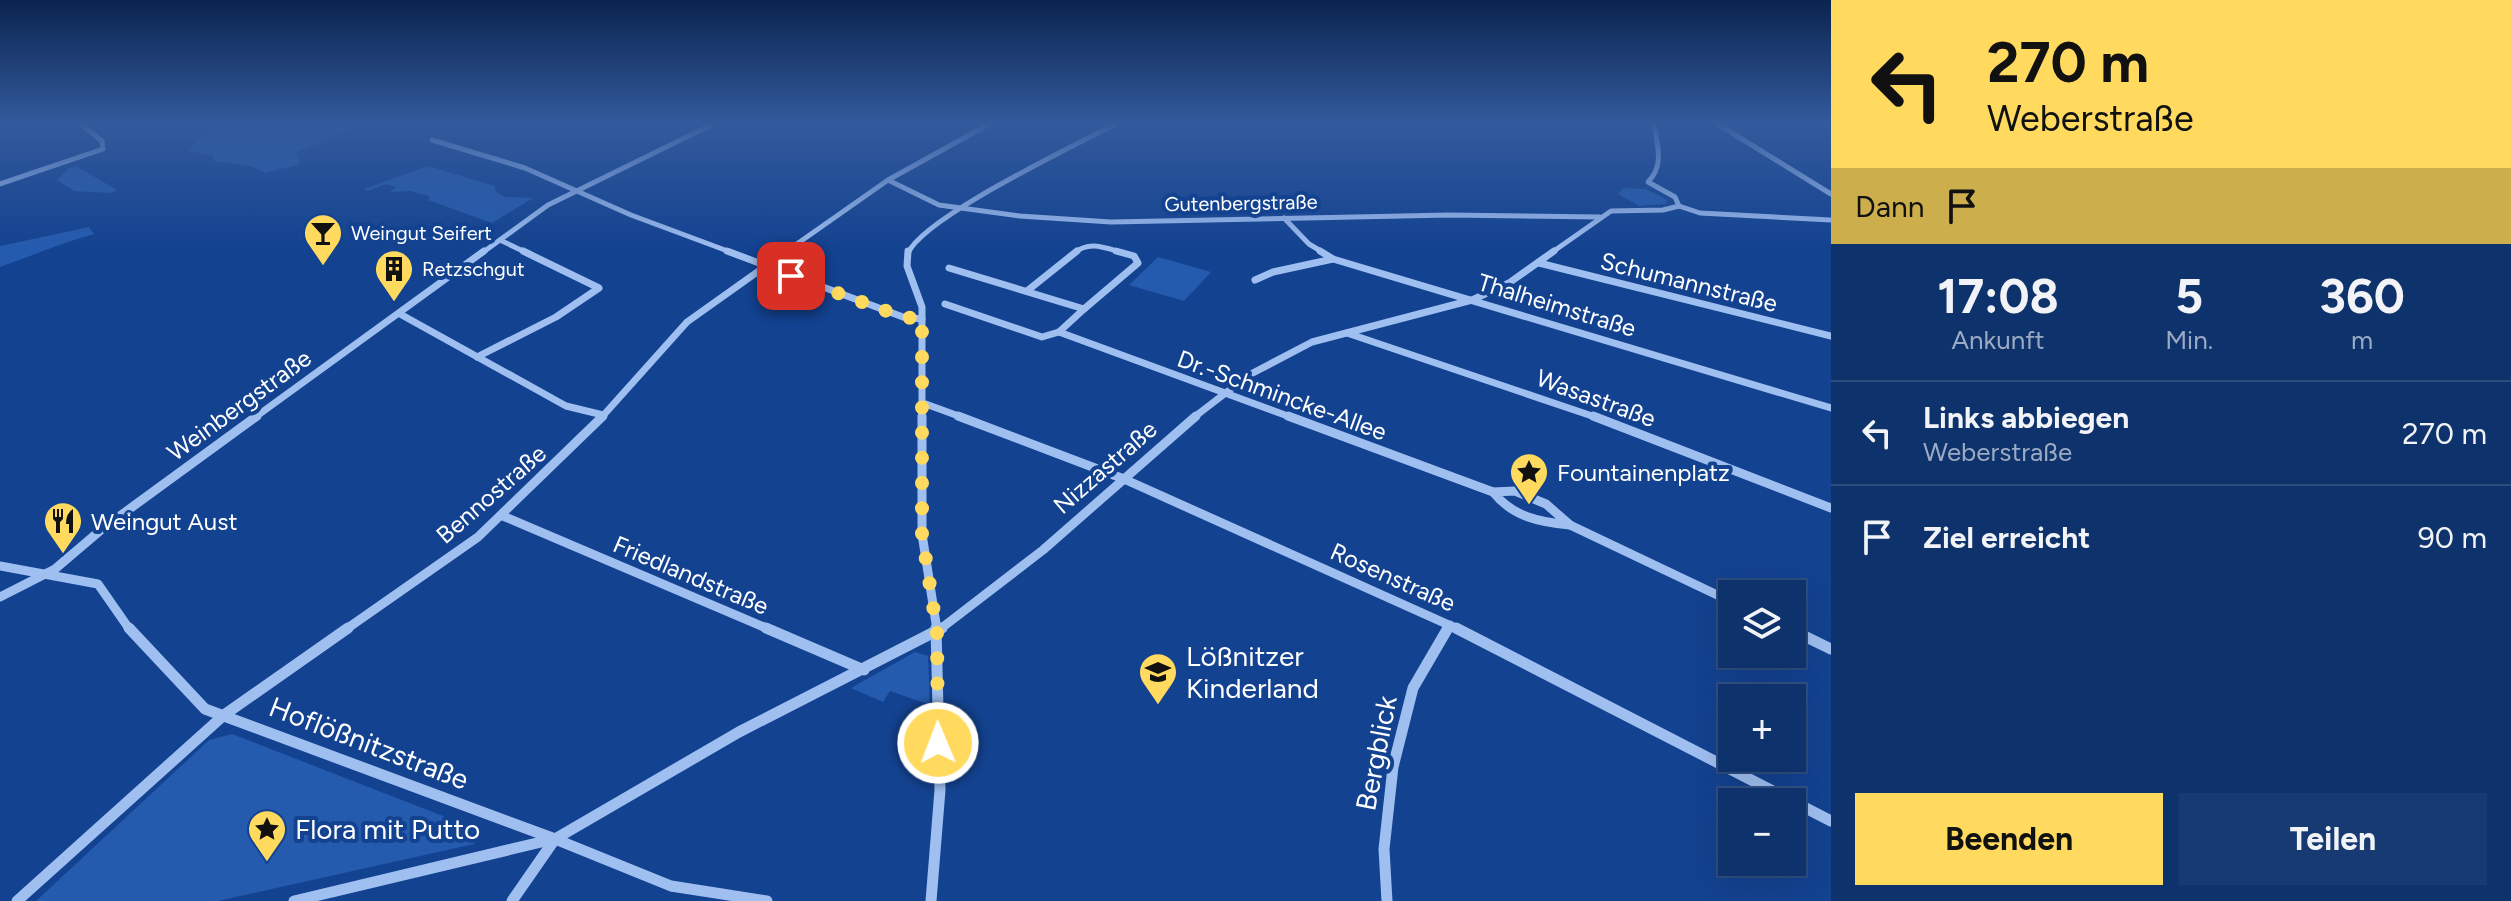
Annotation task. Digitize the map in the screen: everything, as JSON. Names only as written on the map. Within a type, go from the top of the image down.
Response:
[{"type":"street","points":[[0,184],[60,165]]},
{"type":"street","points":[[515,165],[764,266],[903,317],[922,319]]},
{"type":"street","name":"Weinbergstraße","points":[[0,597],[32,585],[46,575],[102,529],[548,205],[625,165]]},
{"type":"street","name":"Bennostraße","points":[[17,901],[224,715],[478,537],[503,516],[545,477],[687,322],[888,180],[915,165]]},
{"type":"street","points":[[931,901],[940,790],[937,632],[922,534],[922,307],[907,266],[908,251],[915,241],[960,207],[1039,165]]},
{"type":"street","points":[[1659,165],[1657,173],[1648,182],[1675,197],[1679,206],[1700,213]]},
{"type":"street","points":[[1784,165],[1831,194]]},
{"type":"street","name":"Gutenbergstraße","points":[[888,180],[939,205],[1020,216],[1111,222],[1538,215],[1601,217]]},
{"type":"street","name":"Nizzastraße","points":[[512,901],[555,839],[739,732],[937,632],[1043,550],[1221,394],[1312,342],[1472,300],[1539,263],[1611,211],[1663,211],[1679,206]]},
{"type":"street","points":[[1663,211],[1831,220]]},
{"type":"street","name":"Thalheimstraße","points":[[1284,218],[1309,244],[1333,259],[1831,408]]},
{"type":"street","points":[[477,357],[556,317],[599,288],[500,240]]},
{"type":"street","points":[[1027,291],[1083,246],[1094,245],[1134,256],[1138,263],[1059,332]]},
{"type":"street","points":[[1255,280],[1273,272],[1333,259]]},
{"type":"street","name":"Schumannstraße","points":[[1539,263],[1831,336]]},
{"type":"street","points":[[949,268],[1084,309]]},
{"type":"street","name":"Dr.-Schmincke-Allee","points":[[945,304],[1042,337],[1059,332],[1493,492],[1515,491],[1535,497],[1556,508],[1570,525]]},
{"type":"street","points":[[400,314],[566,406],[603,415]]},
{"type":"street","name":"Wasastraße","points":[[1344,332],[1592,416],[1831,508]]},
{"type":"street","name":"Rosenstraße","points":[[923,403],[1124,479],[1450,625],[1831,821]]},
{"type":"street","name":"Dr.-Schmincke-Allee","points":[[1493,492],[1506,507],[1522,516],[1546,523],[1570,525],[1718,595]]},
{"type":"street","name":"Friedlandstraße","points":[[503,516],[864,670]]},
{"type":"street","name":"Hoflößnitzstraße","points":[[0,566],[98,584],[149,653],[205,709],[555,839],[671,886],[767,901]]},
{"type":"street","name":"Bergblick","points":[[1387,901],[1384,849],[1393,767],[1413,688],[1450,625]]},
{"type":"street","points":[[1806,637],[1831,649]]},
{"type":"street","points":[[294,901],[555,839]]},
{"type":"shaded area","points":[[244,165],[296,165],[265,173]]},
{"type":"shaded area","points":[[76,166],[117,190],[111,193],[74,191],[57,180],[69,168]]},
{"type":"shaded area","points":[[428,166],[495,186],[495,191],[505,197],[533,198],[492,223],[428,200],[430,196],[410,191],[390,192],[396,187],[386,184],[368,191],[364,189]]},
{"type":"shaded area","points":[[1623,188],[1646,189],[1667,200],[1666,204],[1639,206],[1618,194]]},
{"type":"shaded area","points":[[89,227],[94,234],[0,267],[0,246]]},
{"type":"shaded area","points":[[1158,257],[1211,272],[1184,301],[1129,285]]},
{"type":"shaded area","points":[[915,652],[928,656],[930,705],[890,691],[883,702],[851,688]]},
{"type":"shaded area","points":[[232,734],[479,830],[482,837],[474,844],[218,901],[36,901],[209,740]]},
{"type":"place","name":"Weingut Seifert","points":[[323,267]]},
{"type":"place","name":"Retzschgut","points":[[394,303]]},
{"type":"place","name":"Fountainenplatz","points":[[1529,506]]},
{"type":"place","name":"Weingut Aust","points":[[63,555]]},
{"type":"place","name":"Lößnitzer Kinderland","points":[[1158,706]]},
{"type":"place","name":"Flora mit Putto","points":[[267,863]]},
{"type":"route","points":[[791,276],[903,317],[922,319],[922,534],[937,632],[938,743]]}]
